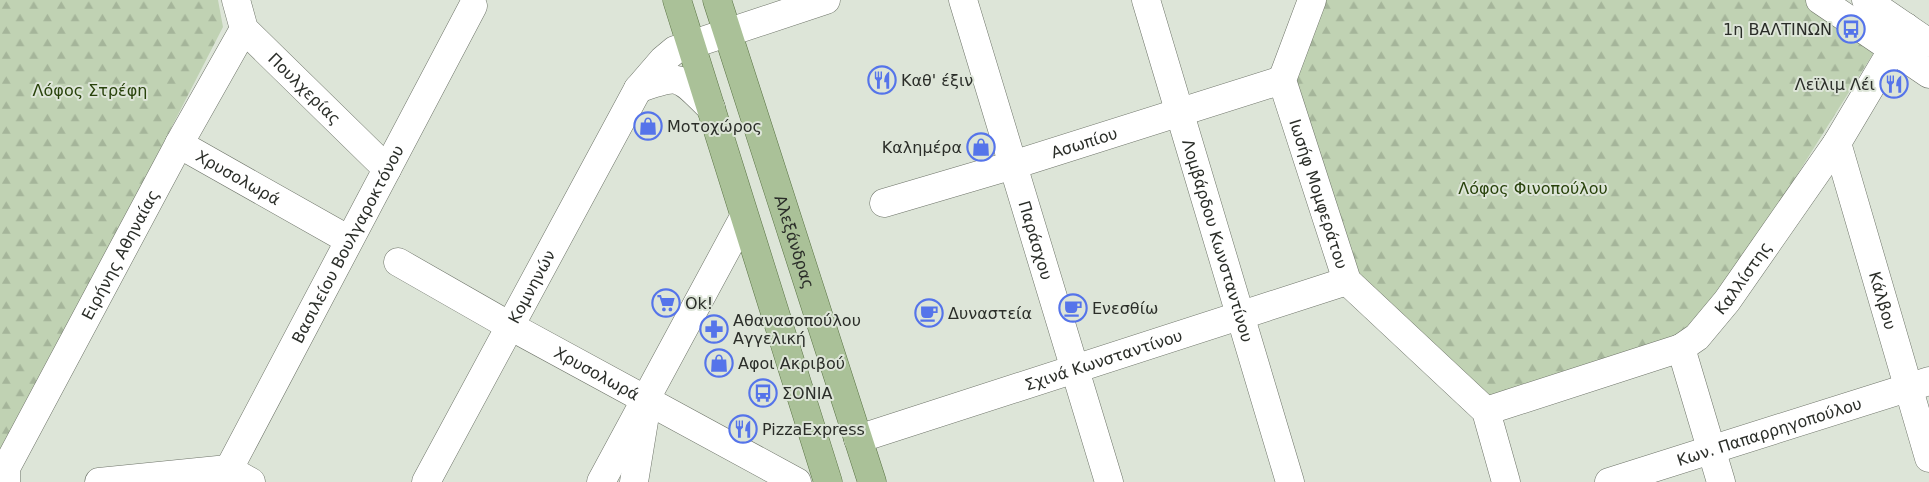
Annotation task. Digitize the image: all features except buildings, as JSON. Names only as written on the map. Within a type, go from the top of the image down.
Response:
[{"type":"main road","points":[[677,0],[828,482]]},
{"type":"main road","name":"Αλεξάνδρας","points":[[717,0],[872,482]]},
{"type":"street","points":[[236,0],[244,29]]},
{"type":"street","name":"Παράσχου","points":[[962,0],[1109,482]]},
{"type":"street","name":"Λομβάρδου Κωνσταντίνου","points":[[1146,0],[1290,482]]},
{"type":"street","points":[[1282,80],[1312,0]]},
{"type":"street","points":[[1820,0],[1929,74]]},
{"type":"street","points":[[1866,0],[1929,43]]},
{"type":"street","name":"Βασιλείου Βουλγαροκτόνου","points":[[234,478],[349,240],[478,2]]},
{"type":"street","name":"Κομνηνών","points":[[426,482],[638,89],[662,60],[675,50],[815,2]]},
{"type":"street","name":"Καλλίστης","points":[[1486,411],[1681,348],[1697,337],[1727,301],[1837,143],[1906,27]]},
{"type":"street","name":"Ειρήνης Αθηναίας","points":[[6,482],[6,468],[179,144],[244,29]]},
{"type":"street","name":"Πουλχερίας","points":[[244,29],[387,169]]},
{"type":"street","points":[[638,89],[668,78],[680,80],[711,108]]},
{"type":"street","name":"Ασωπίου","points":[[884,202],[1013,166],[1282,80]]},
{"type":"street","name":"Ιωσήφ Μομφεράτου","points":[[1282,80],[1347,281],[1486,411]]},
{"type":"street","name":"Κάλβου","points":[[1837,143],[1919,384],[1929,458]]},
{"type":"street","name":"Χρυσολωρά","points":[[179,144],[349,240]]},
{"type":"street","points":[[601,482],[744,217]]},
{"type":"street","name":"Χρυσολωρά","points":[[398,262],[646,401],[797,482]]},
{"type":"street","name":"Σχινά Κωνσταντίνου","points":[[858,439],[1347,281]]},
{"type":"street","points":[[1681,348],[1721,482]]},
{"type":"street","name":"Κων. Παπαρρηγοπούλου","points":[[1608,482],[1919,384]]},
{"type":"street","points":[[634,482],[646,401]]},
{"type":"street","points":[[1486,411],[1506,482]]},
{"type":"street","points":[[99,482],[234,478]]},
{"type":"green space","name":"Λόφος Στρέφη","points":[[0,0],[218,0],[223,27],[0,461]]},
{"type":"green space","name":"Λόφος Φινοπούλου","points":[[1325,0],[1806,0],[1876,49],[1706,320],[1681,338],[1485,402],[1355,278],[1289,83]]},
{"type":"place","name":"1η ΒΑΛΤΙΝΩΝ","points":[[1851,29]]},
{"type":"place","name":"Καθ' έξιν","points":[[882,80]]},
{"type":"place","name":"Λεϊλιμ Λέι","points":[[1894,84]]},
{"type":"place","name":"Μοτοχώρος","points":[[648,126]]},
{"type":"place","name":"Καλημέρα","points":[[981,147]]},
{"type":"place","name":"Ok!","points":[[666,303]]},
{"type":"place","name":"Ενεσθίω","points":[[1073,308]]},
{"type":"place","name":"Δυναστεία","points":[[929,313]]},
{"type":"place","name":"Αθανασοπούλου Αγγελική","points":[[714,329]]},
{"type":"place","name":"Αφοι Ακριβού","points":[[719,363]]},
{"type":"place","name":"ΣΟΝΙΑ","points":[[763,393]]},
{"type":"place","name":"PizzaExpress","points":[[743,429]]}]
